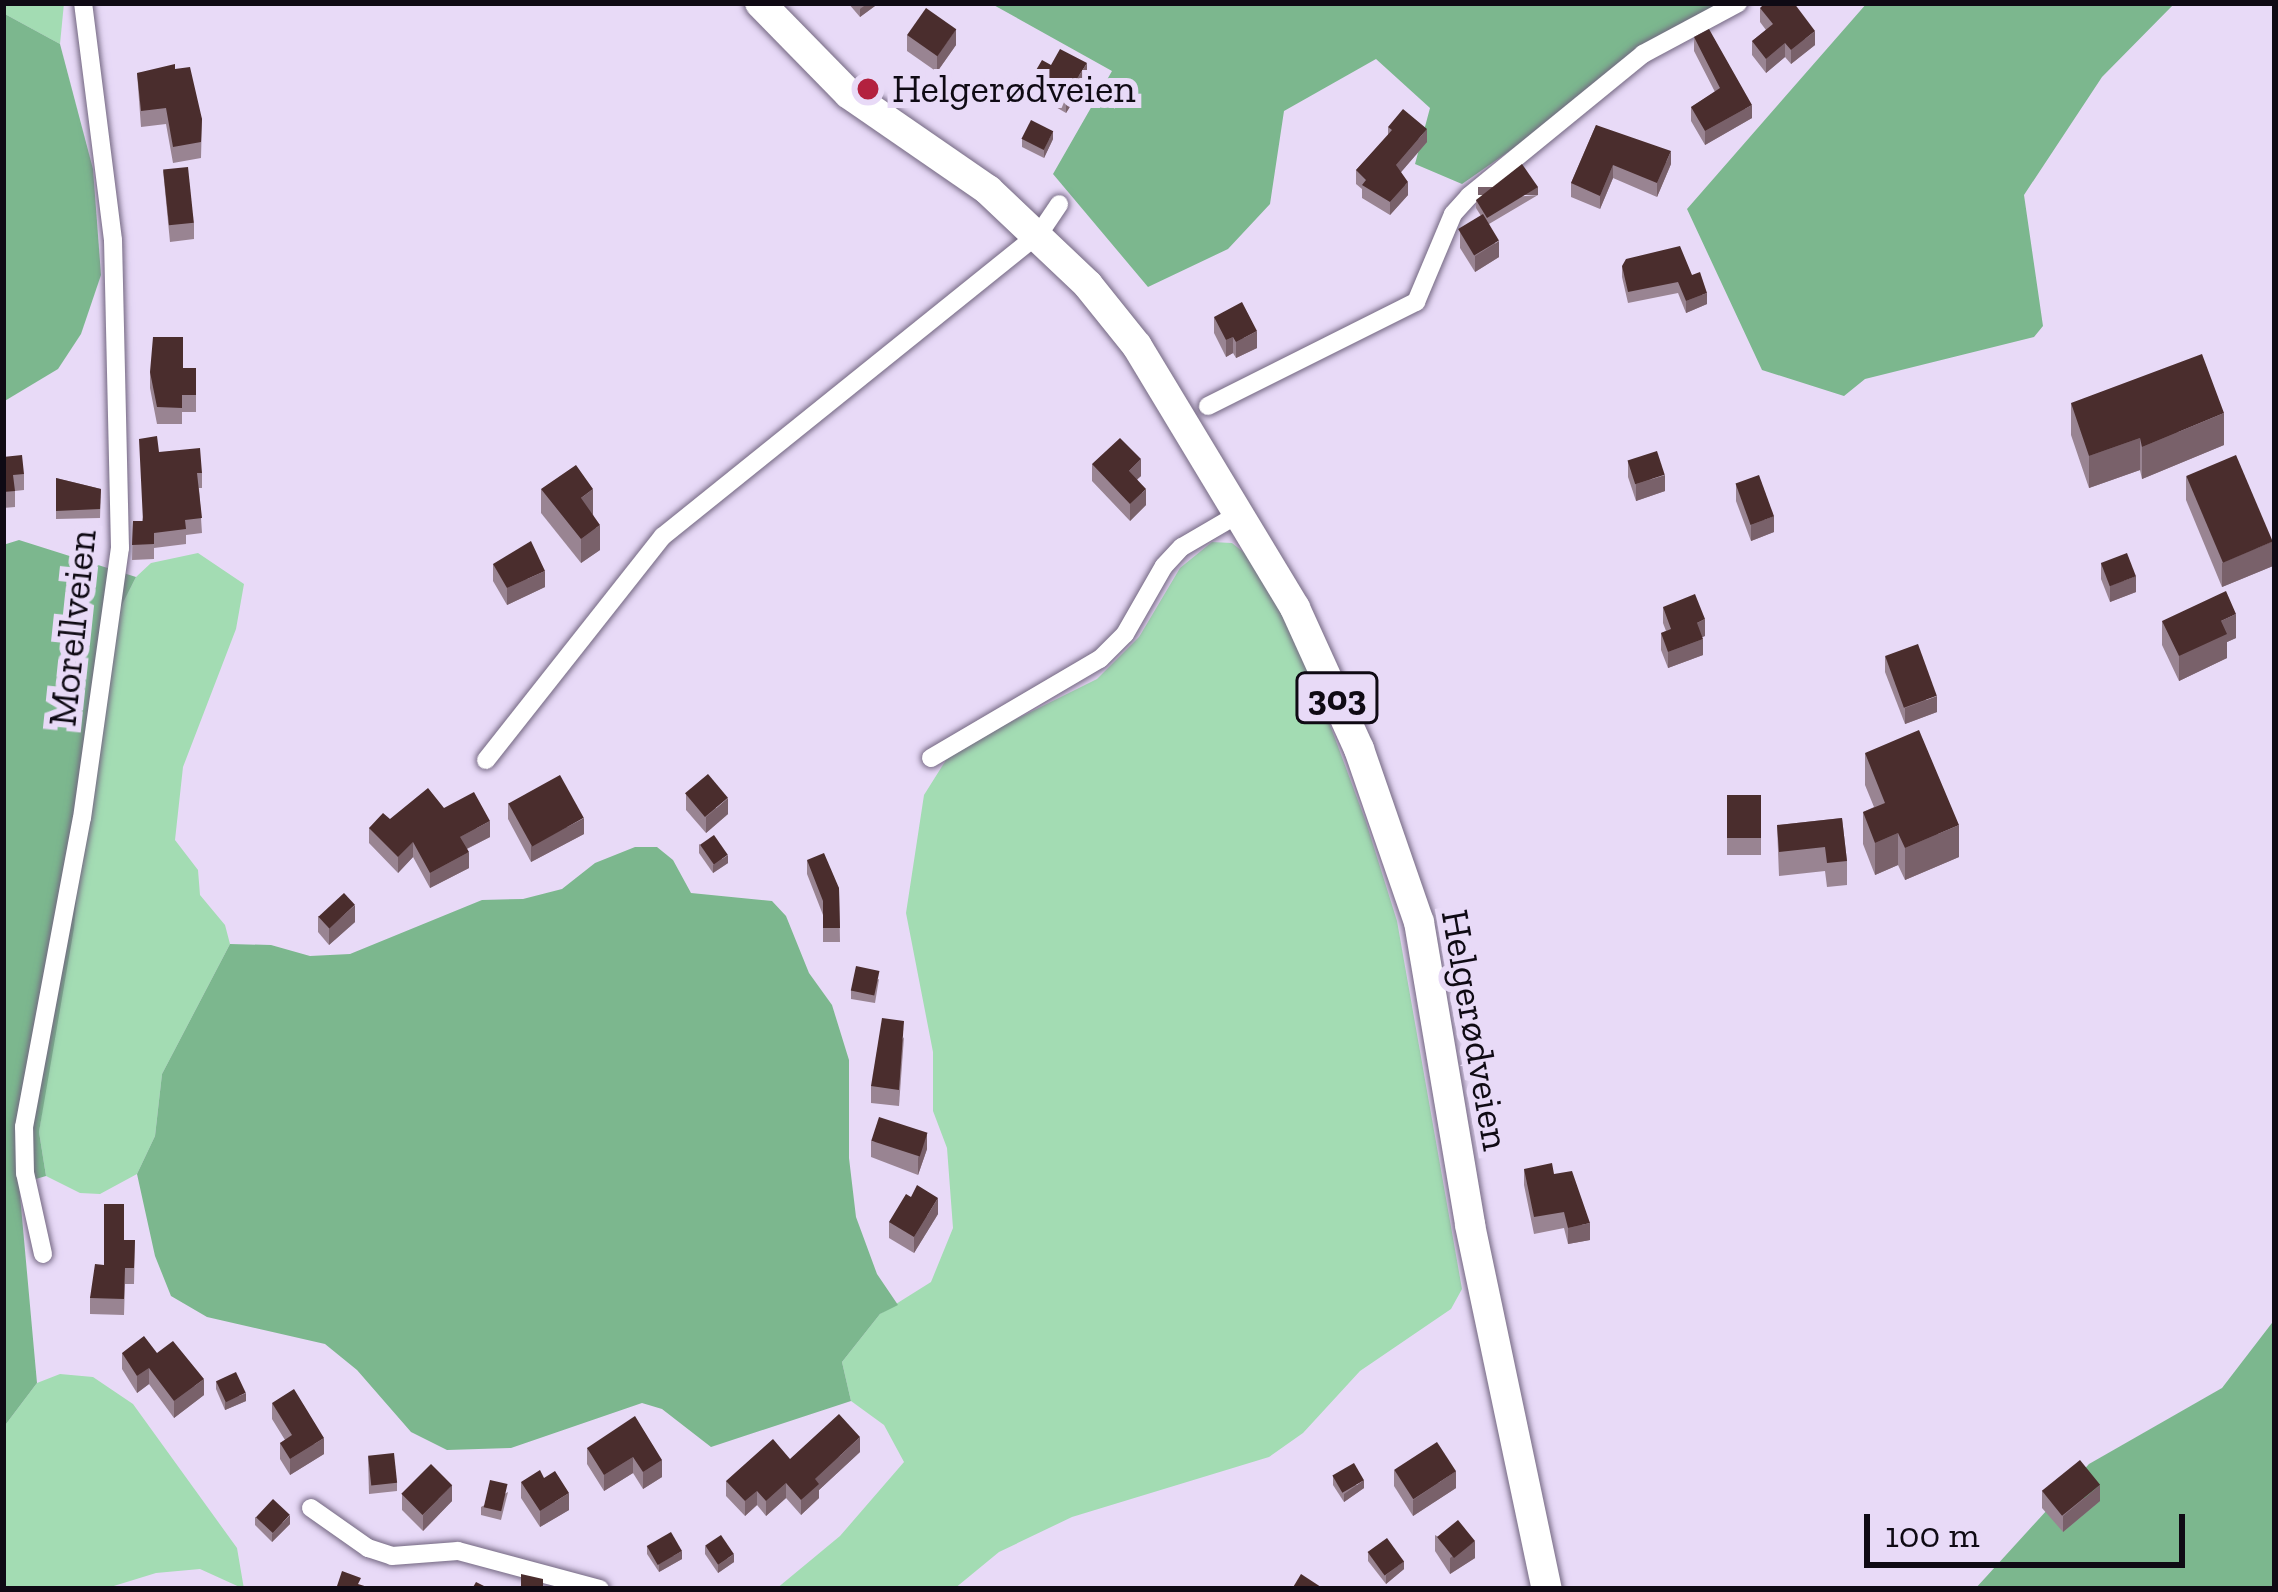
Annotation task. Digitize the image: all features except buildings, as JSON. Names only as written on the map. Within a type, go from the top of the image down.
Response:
[{"type":"main road","name":"Helgerødveien","points":[[760,3],[849,94],[988,190],[1039,234],[1137,346],[1242,512],[1326,672],[1394,841],[1419,922],[1470,1225],[1547,1589]]},
{"type":"street","name":"Morellveien","points":[[44,1254],[25,1173],[24,1127],[82,818],[120,548],[113,240],[83,3]]},
{"type":"street","points":[[1208,406],[1416,302],[1453,214],[1469,196],[1643,54],[1738,3]]},
{"type":"street","points":[[486,760],[663,536],[1039,234],[1059,204]]},
{"type":"street","points":[[932,758],[1100,659],[1126,634],[1164,566],[1182,547],[1242,512]]},
{"type":"street","points":[[311,1508],[368,1548],[392,1556],[458,1550],[600,1589]]},
{"type":"green space","points":[[3,3],[64,3],[60,44],[3,13]]},
{"type":"green space","points":[[990,3],[1723,3],[1462,184],[1415,164],[1430,108],[1376,59],[1284,111],[1270,204],[1228,249],[1148,287],[1053,174],[1112,71]]},
{"type":"green space","points":[[1867,3],[2175,3],[2102,77],[2024,195],[2043,326],[2034,337],[1865,379],[1844,396],[1762,370],[1687,209]]},
{"type":"green space","points":[[3,13],[60,44],[93,169],[101,275],[81,334],[58,369],[3,402]]},
{"type":"green space","points":[[19,540],[136,577],[116,617],[83,823],[74,928],[39,1132],[46,1176],[19,1184],[37,1383],[3,1428],[3,545]]},
{"type":"green space","points":[[1212,542],[1232,543],[1247,555],[1300,644],[1366,822],[1397,921],[1462,1289],[1451,1309],[1360,1371],[1303,1433],[1269,1457],[1072,1517],[999,1552],[954,1589],[776,1589],[840,1536],[904,1462],[884,1425],[851,1401],[842,1362],[880,1314],[931,1282],[953,1228],[947,1148],[933,1111],[933,1052],[906,913],[924,795],[946,760],[978,738],[1097,679],[1139,637],[1180,568]]},
{"type":"green space","points":[[198,553],[244,584],[236,629],[183,767],[175,840],[198,870],[200,895],[225,925],[230,944],[162,1074],[155,1136],[137,1174],[100,1194],[80,1193],[46,1176],[39,1132],[116,617],[136,577],[151,563]]},
{"type":"green space","points":[[635,847],[657,847],[673,860],[691,893],[772,901],[786,916],[809,973],[832,1005],[849,1060],[849,1158],[856,1217],[877,1274],[898,1305],[880,1314],[842,1362],[851,1401],[711,1447],[662,1409],[642,1403],[511,1448],[447,1450],[411,1432],[357,1370],[325,1344],[207,1317],[171,1296],[155,1256],[137,1174],[155,1136],[162,1074],[230,944],[271,945],[310,956],[350,954],[482,900],[523,899],[562,889],[595,863]]},
{"type":"green space","points":[[2275,1319],[2275,1589],[1975,1589],[2089,1464],[2222,1388]]},
{"type":"green space","points":[[60,1374],[93,1377],[133,1404],[237,1548],[244,1589],[200,1569],[156,1573],[104,1589],[3,1589],[3,1428],[37,1383]]},
{"type":"place","name":"Helgerødveien","points":[[868,89]]}]
